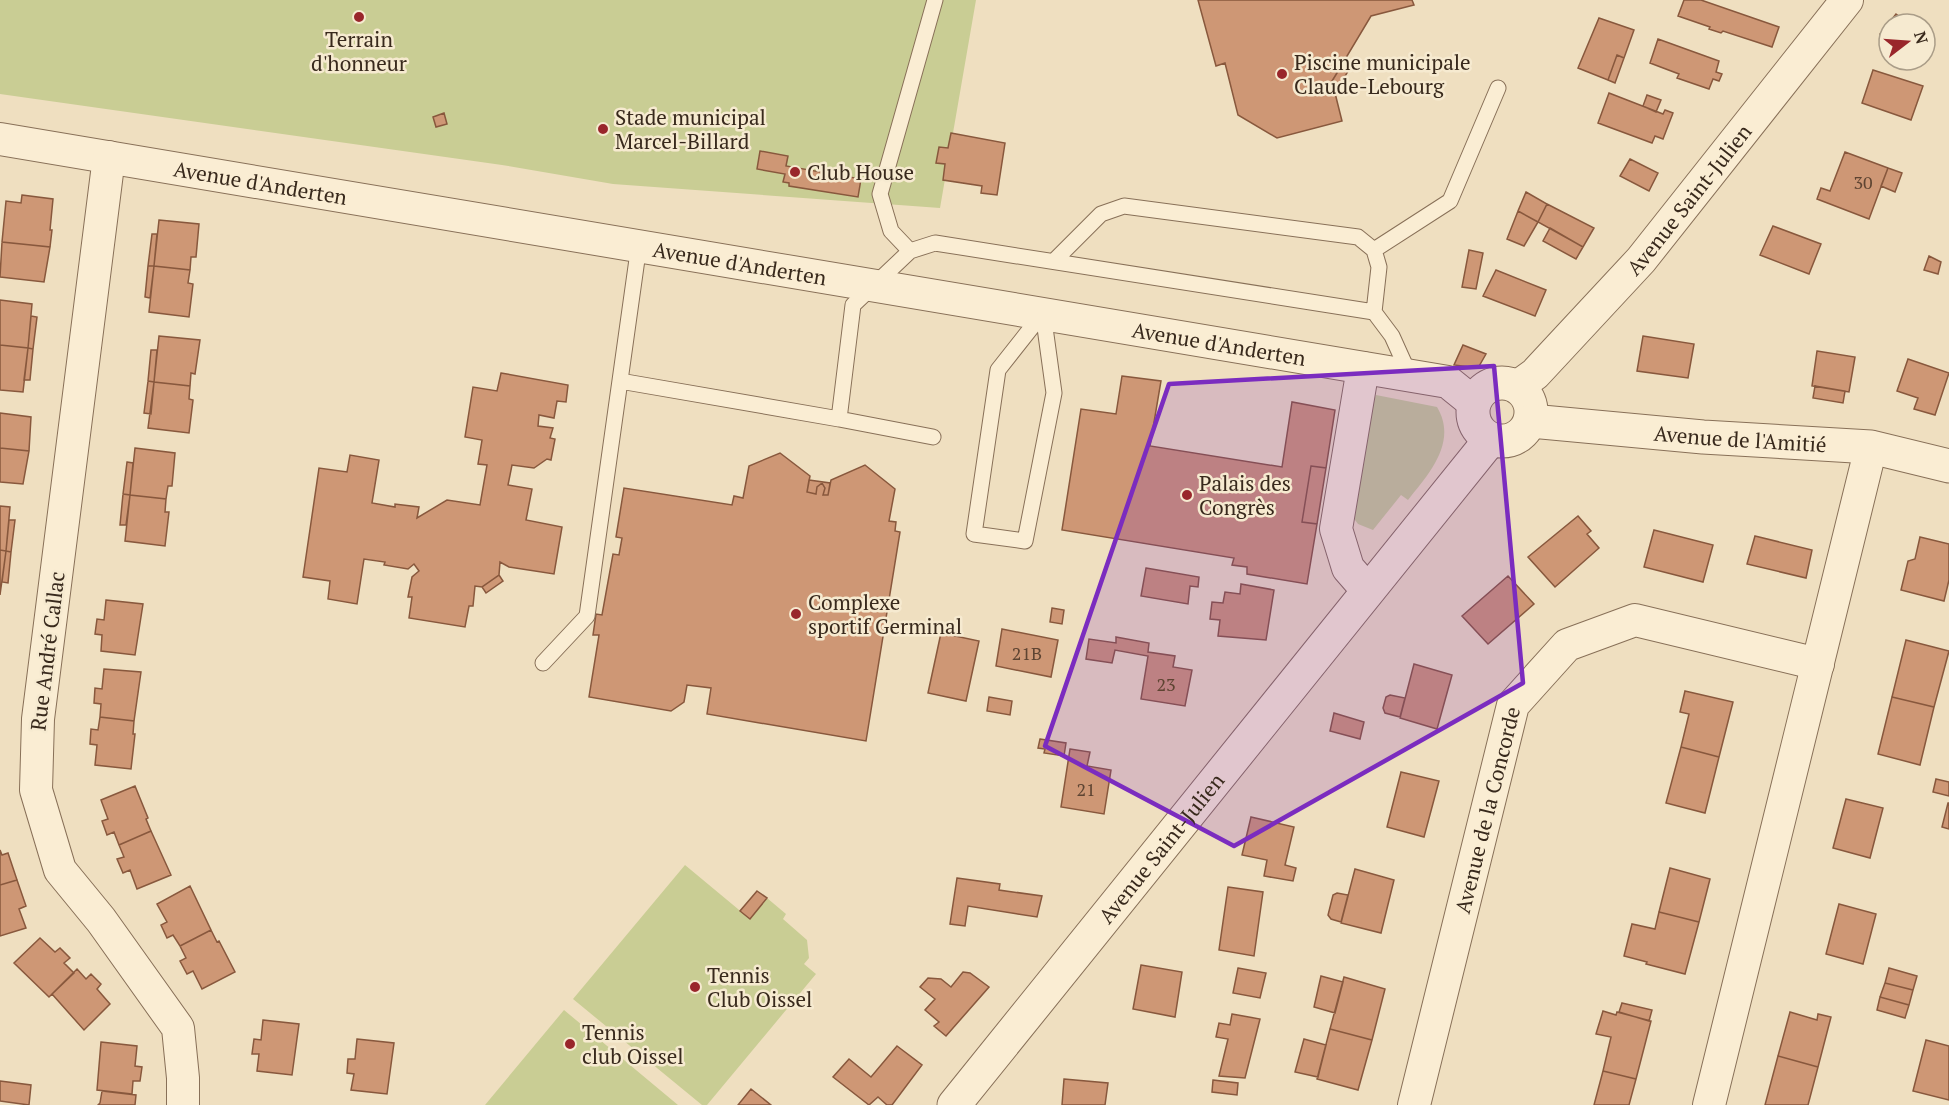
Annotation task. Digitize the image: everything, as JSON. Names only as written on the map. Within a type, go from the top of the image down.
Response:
[{"type":"street","name":"Avenue Saint-Julien","points":[[1517,387],[1535,374],[1641,260],[1847,0]]},
{"type":"street","name":"Avenue d'Anderten","points":[[0,139],[1448,382],[1474,403]]},
{"type":"street","name":"Rue André Callac","points":[[109,157],[38,719],[36,790],[60,870],[101,920],[178,1028],[183,1105]]},
{"type":"street","points":[[1363,368],[1336,529],[1343,558],[1348,568],[1368,591]]},
{"type":"street","points":[[1509,383],[1517,387],[1530,401],[1531,420],[1519,437],[1510,441],[1490,440],[1477,428],[1474,420],[1474,403],[1478,395],[1492,384],[1509,383]]},
{"type":"street","name":"Avenue de l'Amitié","points":[[1531,420],[1703,437],[1871,447],[1949,466]]},
{"type":"street","name":"Avenue Saint-Julien","points":[[954,1105],[1490,440]]},
{"type":"street","points":[[1709,1105],[1871,447]]},
{"type":"street","name":"Avenue de la Concorde","points":[[1414,1105],[1513,705],[1567,645],[1635,620],[1818,664]]},
{"type":"lane","points":[[910,251],[891,231],[880,194],[935,0]]},
{"type":"lane","points":[[1374,250],[1450,201],[1498,88]]},
{"type":"lane","points":[[1054,261],[1101,214],[1124,206],[1358,237],[1374,250],[1379,267],[1374,312],[1392,336],[1410,376]]},
{"type":"lane","points":[[839,419],[853,305],[910,251],[935,243],[1374,312]]},
{"type":"lane","points":[[543,663],[587,616],[639,245]]},
{"type":"lane","points":[[1043,313],[1054,393],[1025,541],[974,534],[998,370],[1043,313]]},
{"type":"lane","points":[[620,381],[933,437]]},
{"type":"highlighted area","points":[[1494,366],[1523,683],[1234,846],[1045,746],[1169,384]]},
{"type":"green space","name":"Stade municipal Marcel-Billard","points":[[0,0],[976,0],[940,208],[613,184],[502,165],[0,94]]},
{"type":"green space","points":[[1376,395],[1437,407],[1443,420],[1444,433],[1443,445],[1438,457],[1424,479],[1408,500],[1401,495],[1373,530],[1358,524],[1352,516],[1368,415]]},
{"type":"green space","name":"Tennis Club Oissel","points":[[685,865],[750,919],[767,898],[786,914],[783,919],[807,940],[809,958],[804,964],[816,974],[707,1105],[702,1105],[573,999]]},
{"type":"green space","name":"Tennis club Oissel","points":[[564,1010],[678,1105],[485,1105]]},
{"type":"building","name":"Piscine municipale Claude-Lebourg","points":[[1198,0],[1412,0],[1414,5],[1371,16],[1332,81],[1342,121],[1277,138],[1238,115],[1225,63],[1216,66]]},
{"type":"building","points":[[1684,0],[1701,0],[1779,27],[1772,47],[1723,31],[1721,33],[1678,16]]},
{"type":"building","points":[[1599,18],[1634,30],[1624,58],[1617,55],[1608,80],[1578,68]]},
{"type":"building","points":[[1658,39],[1719,61],[1716,72],[1722,74],[1719,81],[1713,79],[1709,89],[1677,78],[1679,74],[1650,63]]},
{"type":"building","points":[[1617,55],[1624,58],[1615,83],[1608,80]]},
{"type":"building","points":[[1347,57],[1350,68],[1335,93],[1332,81]]},
{"type":"building","points":[[1873,70],[1923,86],[1911,120],[1862,103]]},
{"type":"building","points":[[1609,93],[1663,114],[1665,110],[1673,113],[1663,139],[1655,136],[1652,143],[1598,123]]},
{"type":"building","points":[[1647,95],[1661,100],[1656,112],[1643,106]]},
{"type":"building","points":[[444,113],[447,124],[436,127],[433,117]]},
{"type":"building","points":[[951,133],[1005,143],[997,195],[981,193],[982,186],[943,180],[945,164],[936,163],[939,147],[948,148]]},
{"type":"building","name":"Club House","points":[[760,151],[788,156],[786,166],[861,179],[858,197],[789,186],[789,183],[783,182],[785,174],[757,169]]},
{"type":"building","points":[[1845,152],[1888,168],[1869,219],[1817,199],[1821,188],[1830,191]]},
{"type":"building","points":[[1630,159],[1658,173],[1649,191],[1620,176]]},
{"type":"building","points":[[1888,168],[1902,173],[1895,192],[1881,186]]},
{"type":"building","points":[[1526,192],[1547,204],[1538,222],[1518,211]]},
{"type":"building","points":[[22,195],[53,199],[50,247],[2,242],[6,201],[21,203]]},
{"type":"building","points":[[1547,204],[1594,228],[1583,247],[1538,222]]},
{"type":"building","points":[[1518,211],[1538,222],[1524,246],[1507,239]]},
{"type":"building","points":[[159,220],[199,224],[196,257],[191,257],[190,270],[154,266]]},
{"type":"building","points":[[1773,226],[1821,244],[1809,274],[1760,255]]},
{"type":"building","points":[[1550,228],[1583,247],[1576,259],[1543,241]]},
{"type":"building","points":[[152,234],[157,234],[154,266],[148,266]]},
{"type":"building","points":[[2,242],[50,247],[44,282],[0,277]]},
{"type":"building","points":[[1469,250],[1483,253],[1476,289],[1462,287]]},
{"type":"building","points":[[1929,256],[1941,262],[1938,274],[1924,270]]},
{"type":"building","points":[[148,266],[154,266],[150,298],[145,297]]},
{"type":"building","points":[[154,266],[190,270],[188,283],[193,284],[189,317],[149,312]]},
{"type":"building","points":[[1496,270],[1546,290],[1535,316],[1483,296]]},
{"type":"building","points":[[0,300],[32,304],[28,348],[0,345]]},
{"type":"building","points":[[31,316],[37,317],[33,349],[28,348]]},
{"type":"building","points":[[159,336],[200,340],[195,374],[191,373],[190,386],[154,382]]},
{"type":"building","points":[[1643,336],[1694,344],[1688,378],[1637,371]]},
{"type":"building","points":[[0,345],[28,348],[23,392],[0,390]]},
{"type":"building","points":[[1463,345],[1486,354],[1478,368],[1454,365]]},
{"type":"building","points":[[28,348],[33,349],[30,380],[24,380]]},
{"type":"building","points":[[151,350],[157,350],[154,382],[148,381]]},
{"type":"building","points":[[1817,351],[1855,357],[1849,392],[1812,386]]},
{"type":"building","points":[[1908,359],[1949,373],[1935,415],[1914,409],[1918,398],[1897,391]]},
{"type":"building","points":[[501,373],[568,385],[566,402],[557,401],[554,418],[539,415],[538,426],[553,428],[550,438],[555,439],[551,460],[547,459],[534,468],[512,465],[508,485],[532,489],[526,520],[562,527],[554,574],[509,567],[500,562],[499,575],[482,587],[475,586],[473,606],[469,606],[465,627],[409,618],[412,597],[408,597],[412,577],[419,571],[414,564],[408,569],[364,559],[357,604],[328,599],[330,581],[303,577],[319,468],[347,472],[350,455],[379,460],[372,503],[395,507],[395,504],[419,507],[417,518],[447,500],[480,505],[487,465],[478,464],[482,440],[465,437],[473,387],[497,391]]},
{"type":"building","name":"Palais des Congrès","points":[[1122,376],[1161,381],[1150,446],[1282,467],[1292,402],[1335,410],[1326,468],[1311,466],[1302,522],[1317,524],[1307,584],[1247,574],[1247,567],[1232,565],[1234,558],[1062,530],[1081,409],[1116,414]]},
{"type":"building","points":[[148,381],[154,382],[151,414],[144,413]]},
{"type":"building","points":[[154,382],[190,386],[189,399],[193,400],[189,433],[148,428]]},
{"type":"building","points":[[1815,386],[1845,391],[1843,403],[1813,398]]},
{"type":"building","points":[[0,413],[31,417],[29,451],[0,448]]},
{"type":"building","points":[[0,448],[29,451],[23,484],[0,482]]},
{"type":"building","points":[[135,448],[175,453],[172,486],[168,486],[166,499],[130,495]]},
{"type":"building","points":[[780,453],[810,476],[807,492],[816,494],[817,487],[822,483],[825,488],[823,495],[828,495],[831,480],[865,465],[895,489],[889,521],[896,522],[895,531],[900,532],[866,741],[707,714],[711,688],[687,685],[684,702],[671,711],[589,697],[599,635],[593,635],[596,614],[602,615],[613,554],[619,555],[622,538],[616,537],[624,488],[732,505],[734,496],[743,498],[749,466]]},
{"type":"building","points":[[127,462],[133,463],[130,495],[123,494]]},
{"type":"building","points":[[1311,466],[1326,468],[1317,524],[1302,522]]},
{"type":"building","points":[[809,480],[830,483],[828,495],[823,495],[825,488],[822,483],[817,487],[816,494],[807,492]]},
{"type":"building","points":[[123,494],[130,495],[126,525],[120,525]]},
{"type":"building","points":[[130,495],[166,499],[165,512],[169,512],[165,546],[125,541]]},
{"type":"building","points":[[0,506],[10,507],[6,551],[0,550]]},
{"type":"building","points":[[1578,516],[1591,531],[1587,534],[1599,548],[1555,587],[1528,557]]},
{"type":"building","points":[[9,520],[15,520],[11,552],[6,551]]},
{"type":"building","points":[[1654,530],[1713,545],[1703,582],[1644,567]]},
{"type":"building","points":[[1755,536],[1812,550],[1806,578],[1747,564]]},
{"type":"building","points":[[1920,537],[1949,544],[1949,580],[1944,601],[1901,590],[1908,561],[1915,559]]},
{"type":"building","points":[[0,550],[6,551],[0,595]]},
{"type":"building","points":[[6,551],[11,552],[8,583],[2,582]]},
{"type":"building","points":[[1146,568],[1199,577],[1198,587],[1190,586],[1188,604],[1141,596]]},
{"type":"building","points":[[499,575],[503,581],[486,593],[482,587]]},
{"type":"building","points":[[1508,576],[1534,604],[1488,644],[1462,616]]},
{"type":"building","points":[[1241,584],[1274,590],[1266,640],[1218,636],[1220,620],[1210,619],[1212,602],[1223,603],[1225,592],[1240,594]]},
{"type":"building","points":[[106,600],[143,604],[135,655],[101,651],[102,635],[95,634],[97,619],[104,620]]},
{"type":"building","points":[[1052,608],[1064,610],[1062,624],[1050,622]]},
{"type":"building","points":[[1002,629],[1058,640],[1051,677],[996,666]]},
{"type":"building","points":[[941,633],[979,641],[966,701],[928,693]]},
{"type":"building","points":[[1116,637],[1149,643],[1148,652],[1175,656],[1173,667],[1192,670],[1185,706],[1141,699],[1148,656],[1115,650],[1112,663],[1086,659],[1089,639],[1116,643]]},
{"type":"building","points":[[1906,640],[1949,651],[1934,707],[1892,697]]},
{"type":"building","points":[[1414,664],[1452,675],[1437,729],[1400,718]]},
{"type":"building","points":[[104,669],[141,672],[134,721],[100,717],[101,704],[94,703],[95,688],[102,689]]},
{"type":"building","points":[[1685,691],[1733,702],[1719,757],[1681,747],[1689,714],[1680,712]]},
{"type":"building","points":[[1390,695],[1405,698],[1400,717],[1385,713],[1383,708],[1386,697]]},
{"type":"building","points":[[989,697],[1012,701],[1010,715],[987,711]]},
{"type":"building","points":[[1892,697],[1934,707],[1920,765],[1878,754]]},
{"type":"building","points":[[1334,713],[1364,722],[1360,739],[1330,731]]},
{"type":"building","points":[[100,717],[134,721],[133,734],[135,734],[131,769],[95,765],[97,745],[90,744],[91,729],[98,730]]},
{"type":"building","points":[[1040,739],[1066,743],[1064,756],[1044,753],[1045,749],[1038,748]]},
{"type":"building","points":[[1681,747],[1719,757],[1705,813],[1666,803]]},
{"type":"building","points":[[1070,749],[1090,752],[1087,766],[1111,770],[1104,814],[1061,807]]},
{"type":"building","points":[[1401,772],[1439,781],[1424,837],[1387,827]]},
{"type":"building","points":[[1936,779],[1949,782],[1949,796],[1933,792]]},
{"type":"building","points":[[135,786],[151,831],[119,845],[114,832],[107,835],[102,821],[108,819],[101,800]]},
{"type":"building","points":[[1846,799],[1883,808],[1870,858],[1833,848]]},
{"type":"building","points":[[1949,803],[1949,829],[1942,827]]},
{"type":"building","points":[[1251,817],[1294,827],[1285,865],[1296,868],[1293,881],[1264,876],[1267,860],[1242,855]]},
{"type":"building","points":[[151,831],[171,875],[137,889],[130,870],[123,873],[117,859],[124,857],[119,845]]},
{"type":"building","points":[[0,850],[2,855],[8,853],[17,880],[0,885]]},
{"type":"building","points":[[1670,868],[1710,879],[1699,922],[1659,912]]},
{"type":"building","points":[[1355,869],[1394,880],[1381,933],[1341,923]]},
{"type":"building","points":[[957,878],[1000,884],[999,890],[1042,896],[1037,917],[968,906],[965,926],[950,924]]},
{"type":"building","points":[[17,880],[26,906],[19,909],[26,928],[0,936],[0,885]]},
{"type":"building","points":[[190,886],[211,930],[180,946],[173,935],[167,938],[161,925],[167,922],[157,904]]},
{"type":"building","points":[[1228,887],[1263,892],[1254,956],[1219,950]]},
{"type":"building","points":[[757,891],[767,898],[750,919],[740,911]]},
{"type":"building","points":[[1337,893],[1348,895],[1341,922],[1331,919],[1328,915],[1333,895]]},
{"type":"building","points":[[1839,904],[1876,914],[1863,964],[1826,954]]},
{"type":"building","points":[[1659,912],[1699,922],[1685,974],[1624,956],[1632,924],[1655,929]]},
{"type":"building","points":[[211,930],[235,972],[202,989],[193,971],[187,974],[180,961],[186,958],[180,946]]},
{"type":"building","points":[[40,938],[55,952],[60,948],[70,958],[64,963],[74,973],[49,997],[14,963]]},
{"type":"building","points":[[1141,965],[1182,972],[1175,1017],[1133,1009]]},
{"type":"building","points":[[1238,968],[1266,973],[1260,998],[1233,993]]},
{"type":"building","points":[[1889,968],[1917,976],[1913,990],[1885,983]]},
{"type":"building","points":[[77,969],[86,979],[91,974],[101,984],[97,989],[110,1004],[84,1030],[52,994]]},
{"type":"building","points":[[963,972],[970,973],[989,987],[946,1036],[934,1026],[939,1022],[925,1010],[935,999],[920,987],[928,978],[941,979],[951,987]]},
{"type":"building","points":[[1321,976],[1343,982],[1335,1013],[1314,1007]]},
{"type":"building","points":[[1344,977],[1385,989],[1372,1040],[1330,1029]]},
{"type":"building","points":[[1885,983],[1913,990],[1909,1005],[1880,997]]},
{"type":"building","points":[[1880,997],[1909,1005],[1905,1018],[1877,1010]]},
{"type":"building","points":[[1622,1003],[1652,1010],[1649,1021],[1619,1012]]},
{"type":"building","points":[[1603,1011],[1616,1015],[1617,1012],[1651,1021],[1636,1079],[1603,1071],[1611,1037],[1596,1034]]},
{"type":"building","points":[[1790,1012],[1817,1020],[1818,1014],[1831,1017],[1818,1067],[1778,1056]]},
{"type":"building","points":[[1232,1014],[1260,1019],[1245,1078],[1219,1076],[1228,1039],[1216,1037],[1219,1023],[1230,1025]]},
{"type":"building","points":[[263,1020],[299,1024],[292,1075],[257,1071],[259,1054],[252,1054],[254,1039],[261,1040]]},
{"type":"building","points":[[1330,1029],[1372,1040],[1358,1090],[1317,1079]]},
{"type":"building","points":[[357,1039],[394,1043],[387,1094],[351,1090],[354,1074],[347,1073],[348,1059],[355,1059]]},
{"type":"building","points":[[1304,1039],[1326,1045],[1318,1077],[1295,1072]]},
{"type":"building","points":[[1926,1040],[1949,1046],[1949,1100],[1913,1091]]},
{"type":"building","points":[[101,1042],[137,1046],[135,1066],[142,1067],[140,1081],[133,1081],[132,1094],[97,1090]]},
{"type":"building","points":[[897,1046],[922,1065],[892,1105],[887,1105],[878,1097],[869,1105],[833,1077],[849,1059],[871,1077]]},
{"type":"building","points":[[1778,1056],[1818,1067],[1808,1105],[1765,1105]]},
{"type":"building","points":[[1603,1071],[1636,1079],[1629,1105],[1594,1105]]},
{"type":"building","points":[[1064,1079],[1108,1083],[1105,1105],[1062,1105]]},
{"type":"building","points":[[1213,1080],[1238,1083],[1237,1095],[1212,1092]]},
{"type":"building","points":[[0,1081],[31,1085],[29,1105],[0,1101]]},
{"type":"building","points":[[751,1089],[771,1105],[738,1105]]},
{"type":"building","points":[[102,1091],[136,1095],[135,1105],[98,1105]]},
{"type":"place","name":"Terrain d'honneur","points":[[359,17]]},
{"type":"place","name":"Piscine municipale Claude-Lebourg","points":[[1282,74]]},
{"type":"place","name":"Stade municipal Marcel-Billard","points":[[603,129]]},
{"type":"place","name":"Club House","points":[[795,172]]},
{"type":"place","name":"Palais des Congrès","points":[[1187,495]]},
{"type":"place","name":"Complexe sportif Germinal","points":[[796,614]]},
{"type":"place","name":"Tennis Club Oissel","points":[[695,987]]},
{"type":"place","name":"Tennis club Oissel","points":[[570,1044]]}]
